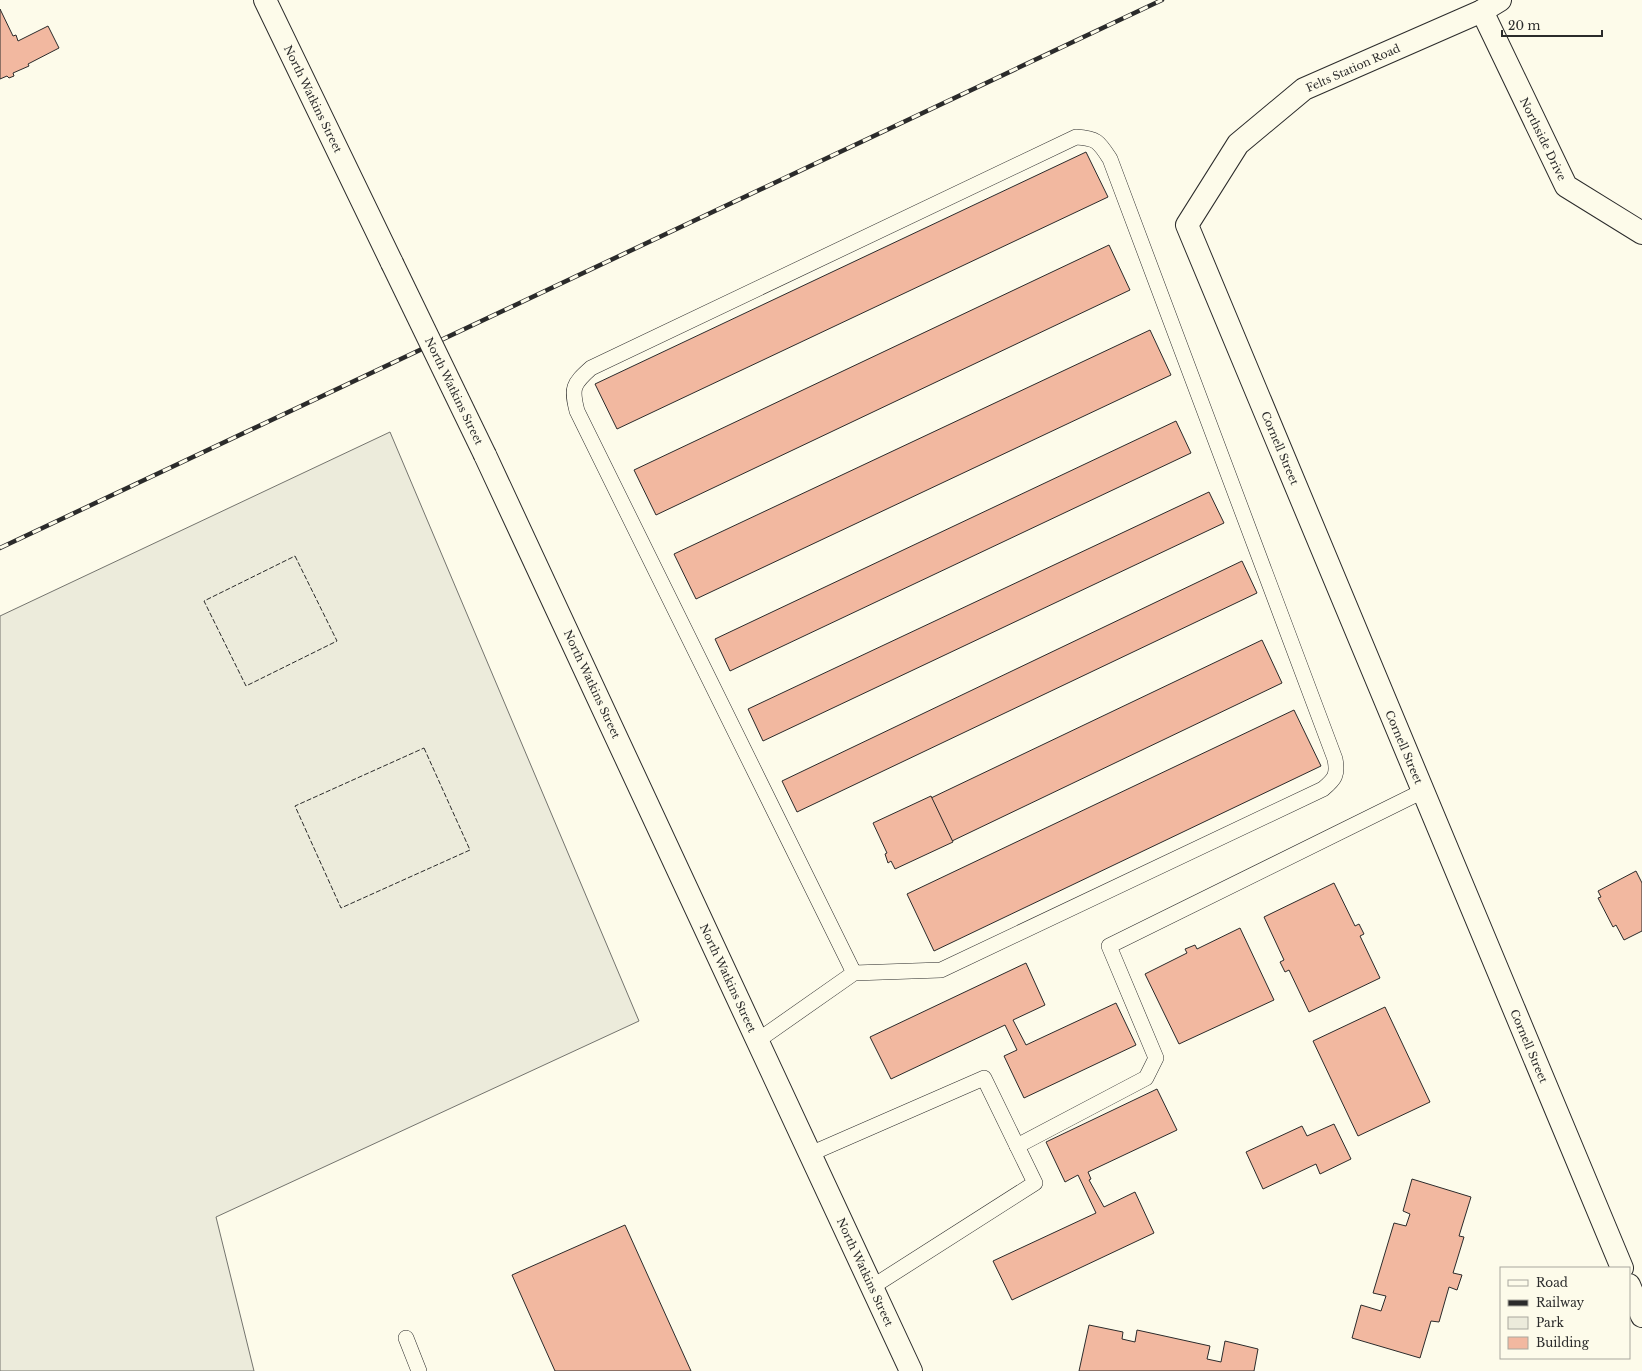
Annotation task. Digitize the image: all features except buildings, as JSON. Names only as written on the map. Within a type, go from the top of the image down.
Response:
[{"type":"street","name":"North Watkins Street","points":[[265,0],[485,455],[911,1371]]},
{"type":"street","name":"Felts Station Road","points":[[1187,225],[1238,144],[1304,89],[1491,5]]},
{"type":"street","name":"Northside Drive","points":[[1491,5],[1566,186],[1642,233]]},
{"type":"street","name":"Cornell Street","points":[[1187,225],[1622,1267]]},
{"type":"street","points":[[1630,1287],[1642,1316]]},
{"type":"lane","points":[[757,1041],[854,973],[941,970],[1323,790],[1332,782],[1338,771],[1330,744],[1110,160],[1102,147],[1091,138],[1076,137],[591,368],[578,379],[573,396],[577,411],[854,973]]},
{"type":"lane","points":[[1017,1146],[1146,1078],[1156,1058],[1109,946],[1423,790]]},
{"type":"lane","points":[[810,1154],[984,1078],[1035,1183],[872,1287]]},
{"type":"lane","points":[[406,1338],[419,1371]]},
{"type":"green space","points":[[390,432],[639,1021],[216,1217],[254,1371],[0,1371],[0,616]]},
{"type":"railway","points":[[0,548],[1162,0]]},
{"type":"fence","points":[[295,556],[337,641],[246,686],[204,601],[295,556]]},
{"type":"fence","points":[[424,748],[470,850],[341,908],[295,806],[424,748]]}]
